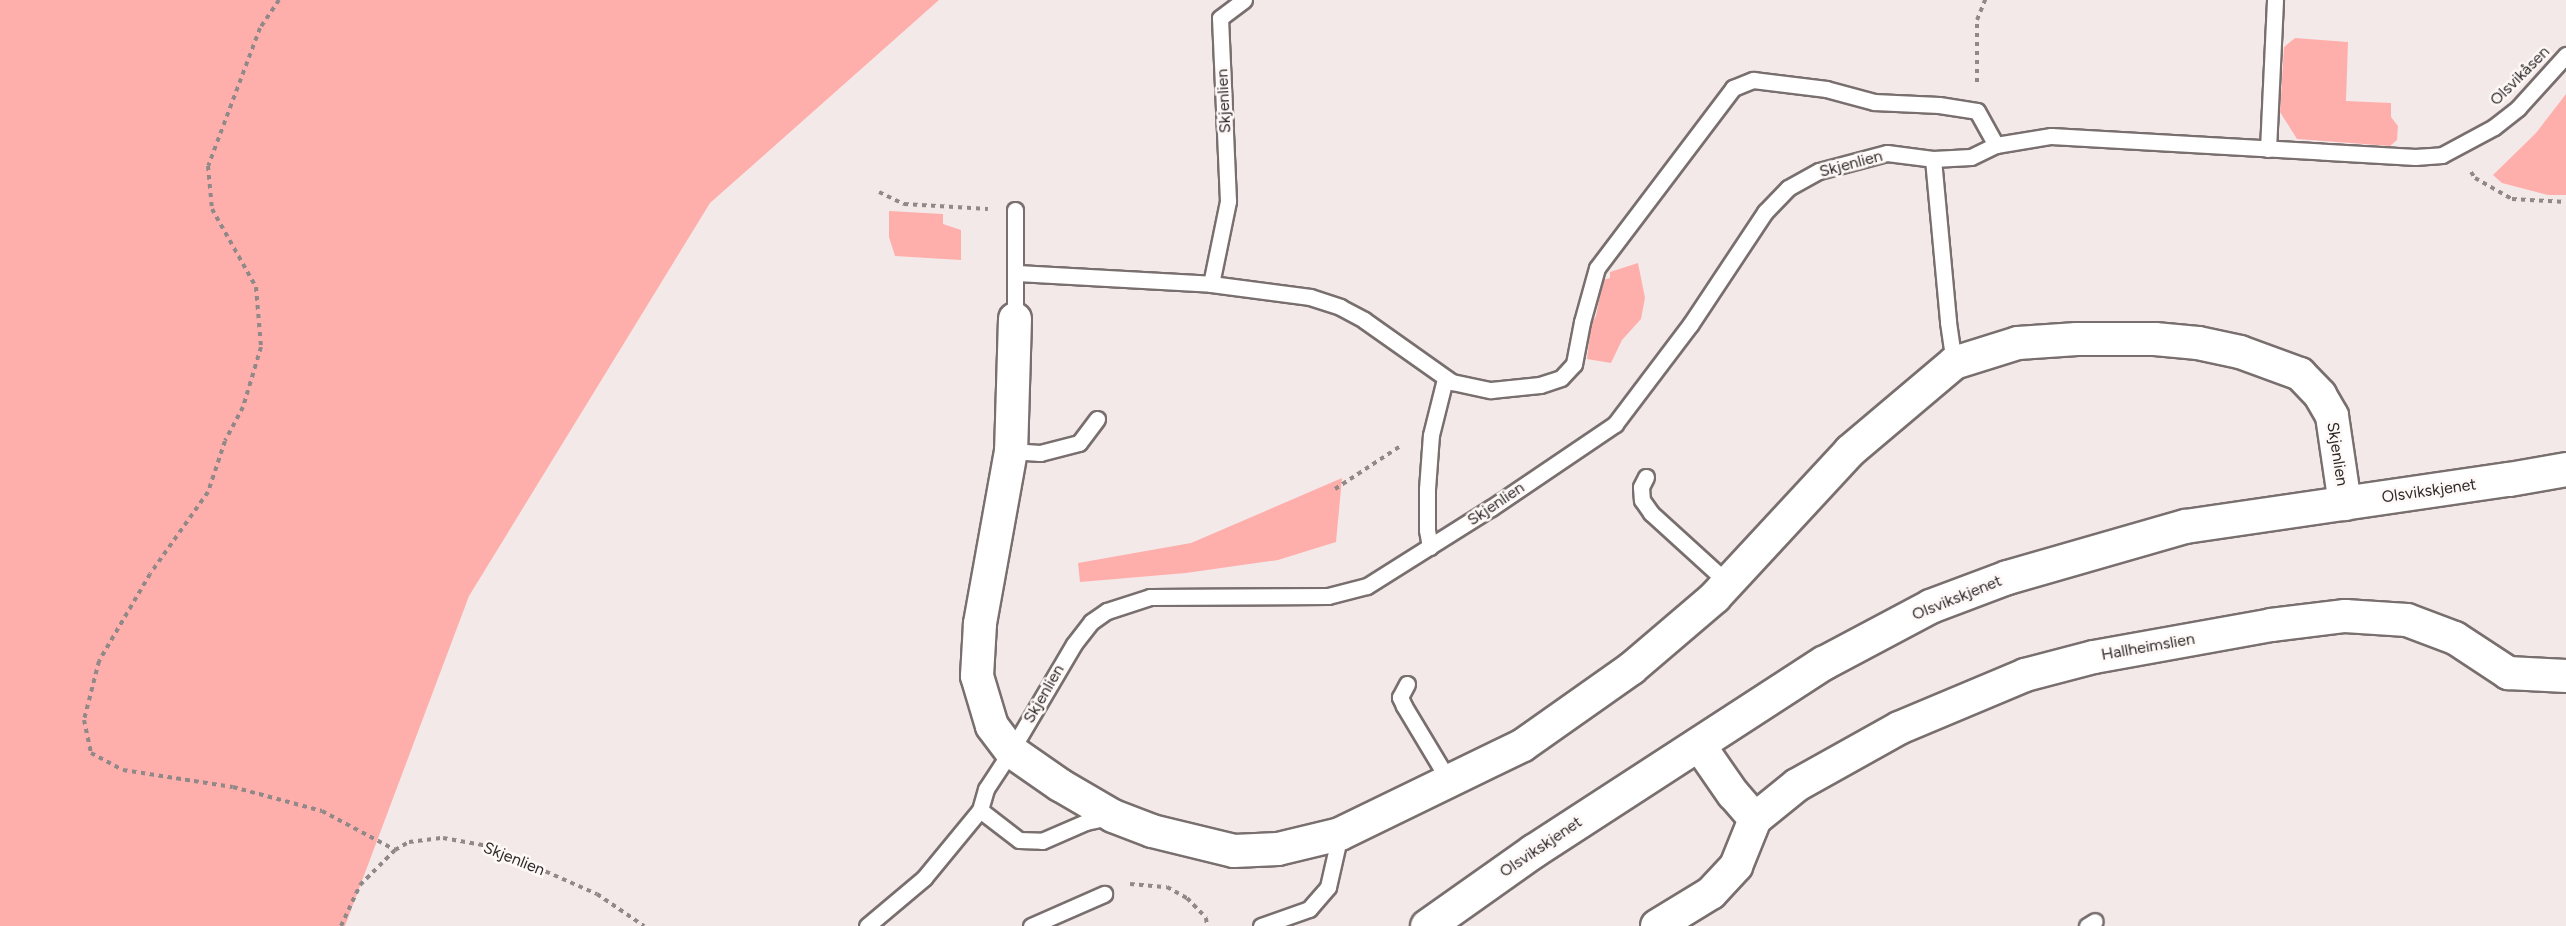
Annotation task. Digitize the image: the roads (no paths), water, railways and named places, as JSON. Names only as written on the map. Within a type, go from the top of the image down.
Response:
[{"type":"main road","name":"Olsvikskjenet","points":[[1427,926],[1533,851],[1822,663],[1930,606],[2007,577],[2185,526],[2345,504],[2566,469]]},
{"type":"street","name":"Skjenlien","points":[[1015,319],[1011,451],[980,624],[977,676],[992,726],[1011,751],[1060,785],[1113,816],[1152,831],[1234,851],[1278,849],[1340,834],[1523,745],[1623,674],[1728,583],[1850,451],[1954,363],[2018,343],[2077,339],[2155,339],[2240,352],[2300,374],[2320,395],[2332,416],[2345,504]]},
{"type":"street","name":"Hallheimslien","points":[[1657,926],[1711,893],[1736,866],[1755,819],[1797,784],[1899,728],[2025,675],[2094,657],[2271,625],[2345,616],[2406,620],[2455,638],[2508,673],[2566,676]]},
{"type":"street","points":[[1699,745],[1733,794],[1755,819]]},
{"type":"lane","name":"Skjenlien","points":[[1211,284],[1228,201],[1220,18],[1244,0]]},
{"type":"lane","points":[[2268,149],[2275,0]]},
{"type":"lane","name":"Olsvikåsen","points":[[2459,147],[2494,127],[2518,108],[2566,55]]},
{"type":"lane","points":[[1017,273],[1211,284],[1310,297],[1340,307],[1364,320],[1445,379],[1491,390],[1540,385],[1561,378],[1574,364],[1582,322],[1597,268],[1733,88],[1753,81],[1826,89],[1874,102],[1938,105],[1977,111],[1996,145]]},
{"type":"lane","name":"Skjenlien","points":[[867,926],[924,878],[980,810],[986,789],[1074,644],[1091,622],[1107,611],[1150,597],[1328,596],[1367,586],[1430,547],[1615,424],[1690,325],[1765,212],[1788,188],[1819,171],[1887,153],[1933,159],[1971,157],[1996,145],[2051,136],[2415,157],[2442,155],[2459,147]]},
{"type":"lane","points":[[1933,159],[1954,363]]},
{"type":"lane","name":"Skjenlien","points":[[1015,210],[1017,273],[1015,319]]},
{"type":"lane","points":[[1430,547],[1427,489],[1431,435],[1445,379]]},
{"type":"lane","points":[[1011,451],[1040,453],[1079,443],[1097,418]]},
{"type":"lane","points":[[1646,477],[1641,487],[1642,500],[1651,513],[1728,583]]},
{"type":"lane","points":[[1407,684],[1400,697],[1449,781]]},
{"type":"lane","points":[[980,810],[1019,840],[1041,841],[1086,822],[1113,816]]},
{"type":"lane","points":[[1261,926],[1309,909],[1328,887],[1340,834]]},
{"type":"lane","points":[[1031,926],[1104,894]]}]
